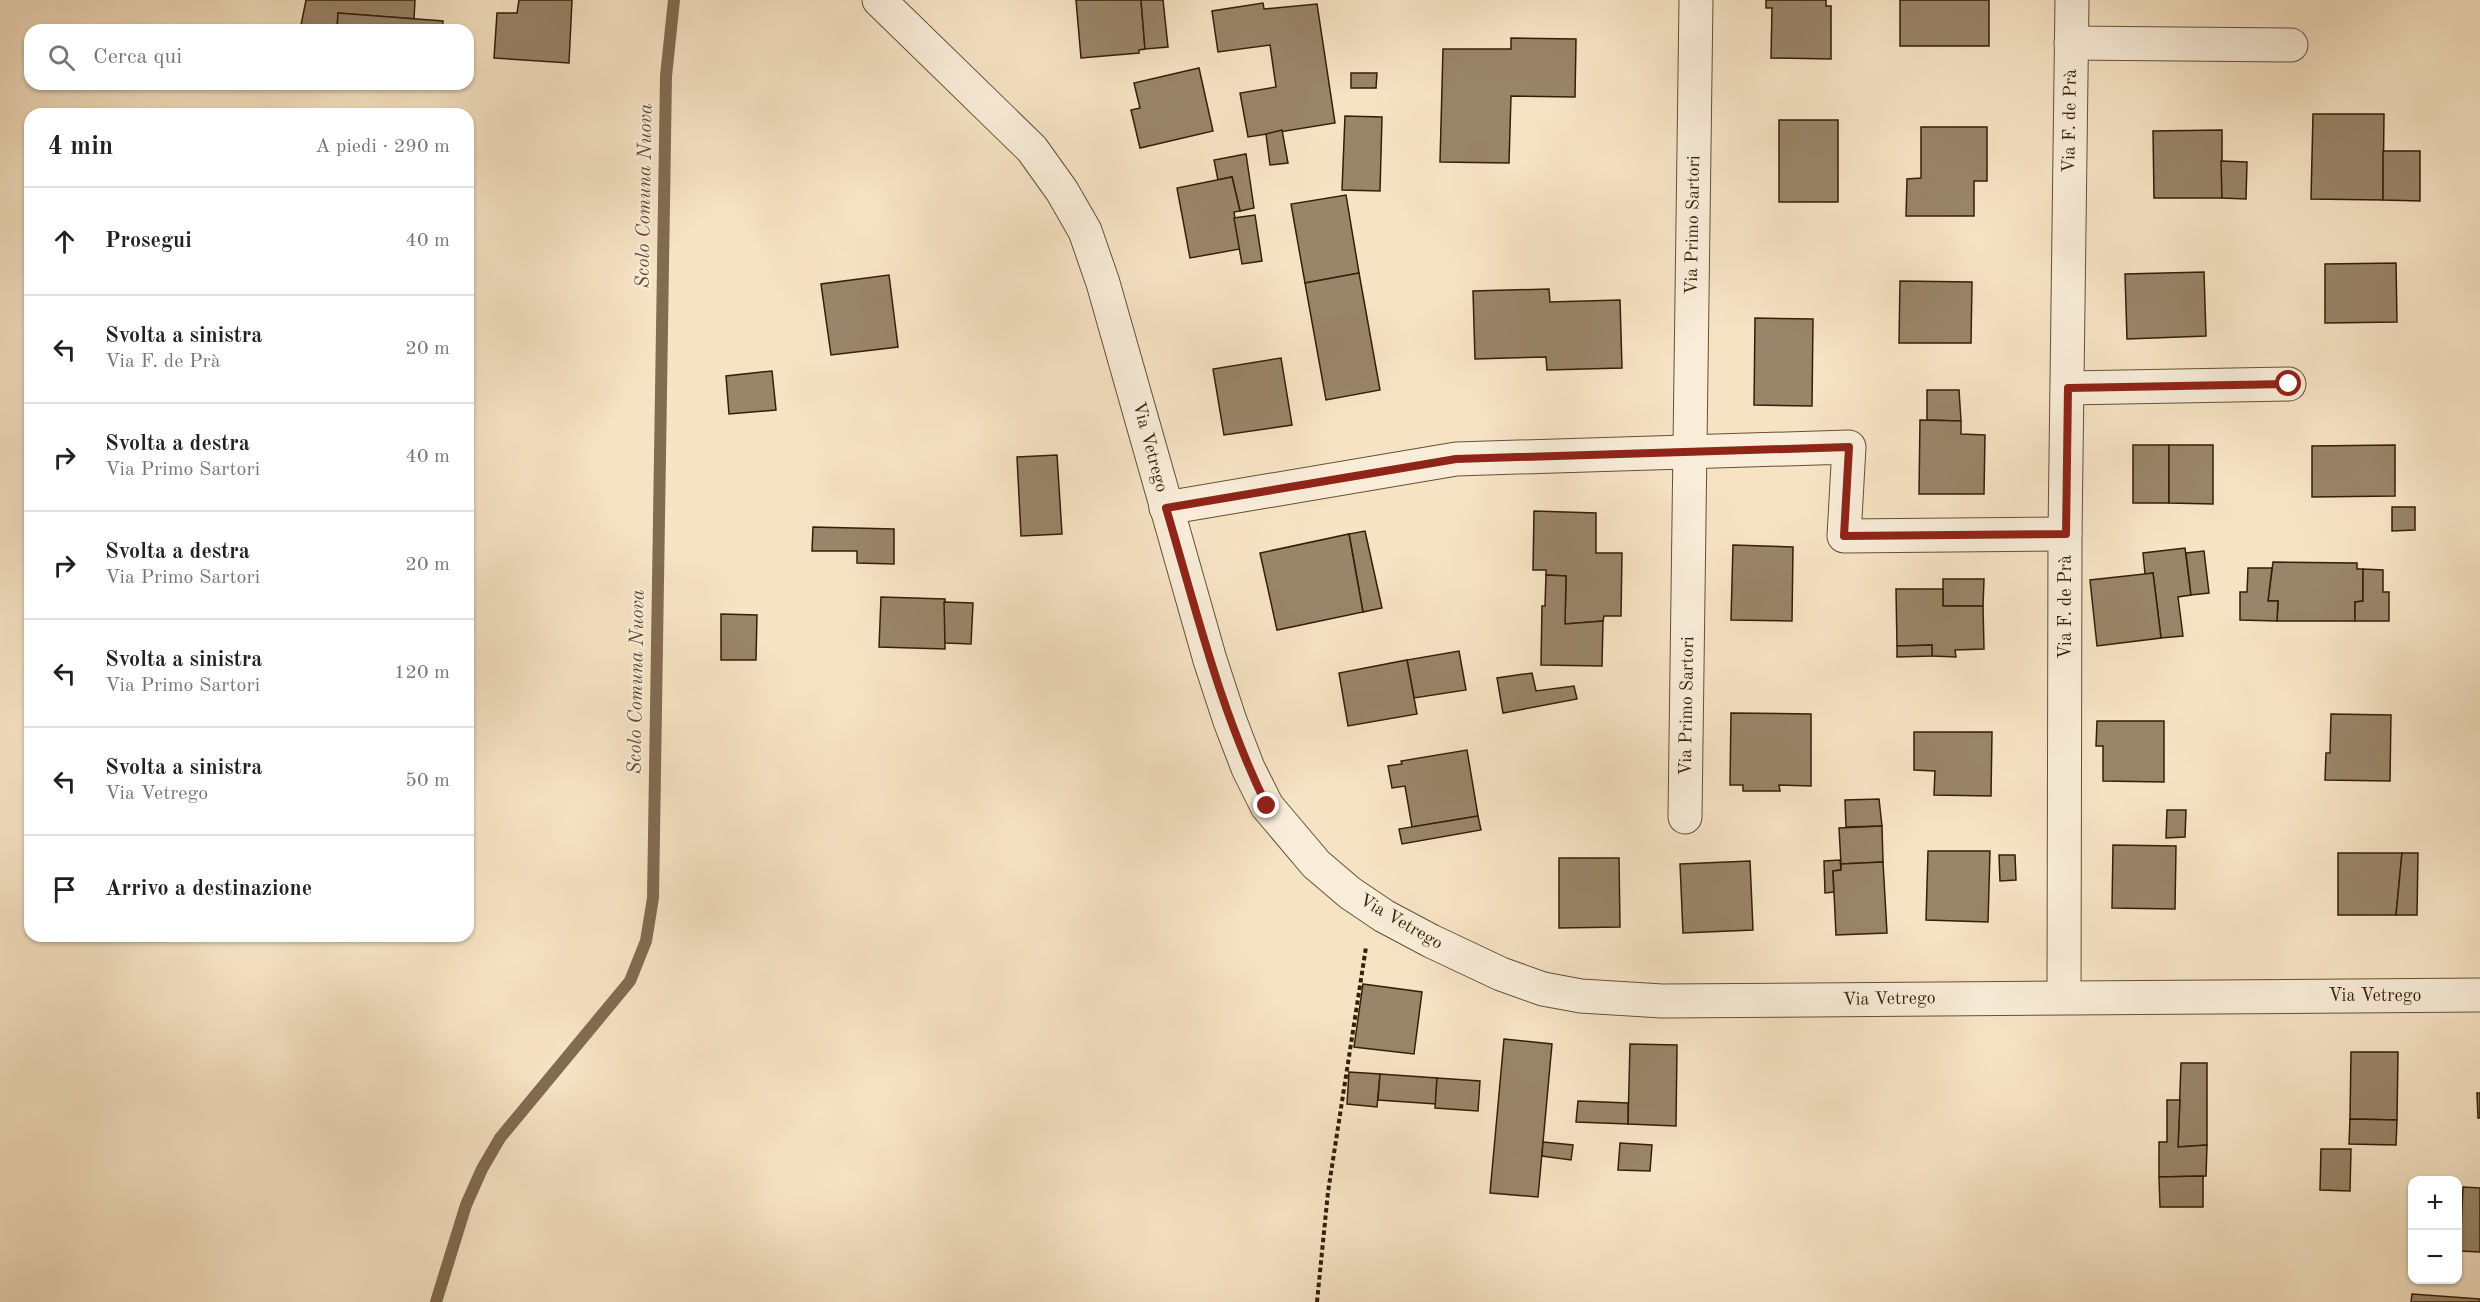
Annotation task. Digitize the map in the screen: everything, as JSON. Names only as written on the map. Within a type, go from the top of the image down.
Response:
[{"type":"street","name":"Via Vetrego","points":[[879,0],[1032,149],[1062,191],[1084,231],[1103,283],[1166,508],[1230,721],[1248,768],[1267,806],[1316,864],[1350,893],[1384,916],[1501,974],[1543,988],[1581,996],[1662,1001],[2480,995]]},
{"type":"street","name":"Via Primo Sartori","points":[[1685,817],[1696,0]]},
{"type":"street","name":"Via F. de Prà","points":[[2064,997],[2072,0]]},
{"type":"street","points":[[2071,43],[2291,45]]},
{"type":"street","points":[[2068,388],[2289,384]]},
{"type":"street","points":[[1166,508],[1456,459],[1849,447],[1844,536],[2066,534]]},
{"type":"path","points":[[1317,1302],[1328,1192],[1365,948],[1384,916]]},
{"type":"building","points":[[306,0],[415,0],[414,19],[338,13],[337,24],[301,24]]},
{"type":"building","points":[[519,0],[572,0],[569,63],[494,58],[497,13],[517,13]]},
{"type":"building","points":[[1076,0],[1141,0],[1145,49],[1139,50],[1139,53],[1081,58]]},
{"type":"building","points":[[1141,0],[1163,0],[1168,47],[1145,49]]},
{"type":"building","points":[[1766,0],[1826,0],[1826,6],[1831,6],[1831,59],[1771,58],[1772,8],[1766,8]]},
{"type":"building","points":[[1900,0],[1989,0],[1989,46],[1900,46]]},
{"type":"building","points":[[1263,3],[1264,9],[1317,4],[1335,123],[1248,137],[1240,93],[1276,87],[1270,45],[1218,52],[1212,11]]},
{"type":"building","points":[[338,13],[443,21],[443,24],[337,24]]},
{"type":"building","points":[[1511,38],[1576,39],[1575,97],[1511,96],[1509,163],[1440,162],[1443,49],[1511,49]]},
{"type":"building","points":[[1199,68],[1213,131],[1140,148],[1131,110],[1140,108],[1134,83]]},
{"type":"building","points":[[1351,73],[1377,73],[1376,88],[1351,88]]},
{"type":"building","points":[[2313,114],[2384,114],[2383,200],[2311,199]]},
{"type":"building","points":[[1345,116],[1382,117],[1380,191],[1342,190]]},
{"type":"building","points":[[1779,120],[1838,120],[1838,202],[1779,202]]},
{"type":"building","points":[[1921,127],[1987,127],[1987,181],[1974,181],[1974,216],[1906,216],[1907,179],[1921,178]]},
{"type":"building","points":[[1282,130],[1288,163],[1270,165],[1266,134]]},
{"type":"building","points":[[2222,130],[2222,198],[2154,198],[2153,131]]},
{"type":"building","points":[[2383,151],[2420,151],[2420,201],[2383,200]]},
{"type":"building","points":[[1246,154],[1254,208],[1240,211],[1232,177],[1218,180],[1214,160]]},
{"type":"building","points":[[2221,161],[2247,162],[2246,199],[2222,198]]},
{"type":"building","points":[[1232,177],[1240,211],[1234,212],[1240,249],[1190,258],[1177,188]]},
{"type":"building","points":[[1346,195],[1359,273],[1305,283],[1291,204]]},
{"type":"building","points":[[1255,215],[1262,261],[1242,264],[1234,218]]},
{"type":"building","points":[[2396,263],[2397,322],[2325,323],[2325,264]]},
{"type":"building","points":[[2204,272],[2206,336],[2127,339],[2125,274]]},
{"type":"building","points":[[1359,273],[1380,390],[1326,400],[1305,283]]},
{"type":"building","points":[[889,275],[898,347],[831,355],[821,284]]},
{"type":"building","points":[[1900,281],[1972,282],[1971,343],[1899,343]]},
{"type":"building","points":[[1549,289],[1550,302],[1620,300],[1622,368],[1547,370],[1546,357],[1475,359],[1473,291]]},
{"type":"building","points":[[1755,318],[1813,319],[1812,406],[1754,405]]},
{"type":"building","points":[[1281,358],[1292,425],[1224,435],[1213,369]]},
{"type":"building","points":[[772,371],[776,410],[729,414],[726,376]]},
{"type":"building","points":[[1927,390],[1959,390],[1961,421],[1927,420]]},
{"type":"building","points":[[1920,420],[1961,421],[1961,434],[1985,435],[1984,494],[1919,494]]},
{"type":"building","points":[[2133,445],[2169,445],[2169,503],[2133,503]]},
{"type":"building","points":[[2169,445],[2213,445],[2213,504],[2169,503]]},
{"type":"building","points":[[2395,445],[2395,496],[2312,497],[2312,446]]},
{"type":"building","points":[[1057,455],[1062,534],[1021,536],[1017,457]]},
{"type":"building","points":[[2392,507],[2415,507],[2415,530],[2392,531]]},
{"type":"building","points":[[1534,511],[1596,513],[1596,553],[1622,553],[1621,616],[1604,616],[1603,621],[1565,624],[1566,576],[1546,575],[1546,570],[1533,570]]},
{"type":"building","points":[[813,527],[894,529],[894,564],[857,563],[857,551],[812,551]]},
{"type":"building","points":[[1365,531],[1382,608],[1363,612],[1349,534]]},
{"type":"building","points":[[1349,534],[1363,612],[1277,630],[1260,553]]},
{"type":"building","points":[[1733,545],[1793,547],[1792,621],[1731,620]]},
{"type":"building","points":[[2185,548],[2191,595],[2178,597],[2183,636],[2161,638],[2153,573],[2145,574],[2143,553]]},
{"type":"building","points":[[2204,551],[2209,593],[2191,595],[2186,553]]},
{"type":"building","points":[[2273,562],[2357,563],[2357,569],[2363,569],[2363,601],[2355,602],[2355,621],[2277,621],[2278,601],[2268,601]]},
{"type":"building","points":[[2248,568],[2272,568],[2268,601],[2278,601],[2277,621],[2240,620],[2240,592],[2247,592]]},
{"type":"building","points":[[2363,569],[2383,570],[2383,592],[2389,592],[2389,621],[2355,621],[2355,602],[2363,601]]},
{"type":"building","points":[[2153,573],[2161,638],[2097,646],[2090,580]]},
{"type":"building","points":[[1546,575],[1566,576],[1565,624],[1603,621],[1602,666],[1541,665],[1542,606],[1545,606]]},
{"type":"building","points":[[1943,579],[1984,579],[1983,606],[1943,606]]},
{"type":"building","points":[[1896,589],[1943,589],[1943,606],[1983,606],[1984,649],[1955,650],[1956,657],[1932,656],[1932,645],[1897,646]]},
{"type":"building","points":[[881,597],[945,599],[945,649],[879,647]]},
{"type":"building","points":[[944,602],[973,603],[971,644],[945,643]]},
{"type":"building","points":[[721,614],[757,615],[756,660],[721,660]]},
{"type":"building","points":[[1932,645],[1932,656],[1897,657],[1897,646]]},
{"type":"building","points":[[1459,651],[1466,690],[1414,698],[1407,660]]},
{"type":"building","points":[[1407,660],[1417,714],[1348,726],[1339,673]]},
{"type":"building","points":[[1532,673],[1536,691],[1574,686],[1577,699],[1503,713],[1497,678]]},
{"type":"building","points":[[1731,713],[1811,714],[1811,786],[1779,785],[1780,791],[1743,791],[1743,785],[1730,785]]},
{"type":"building","points":[[2331,714],[2391,715],[2390,781],[2325,780],[2326,753],[2330,753]]},
{"type":"building","points":[[2097,721],[2164,721],[2164,782],[2103,781],[2103,746],[2096,746]]},
{"type":"building","points":[[1914,732],[1992,732],[1991,796],[1934,795],[1935,771],[1914,770]]},
{"type":"building","points":[[1467,750],[1478,816],[1412,827],[1405,786],[1392,788],[1388,766],[1402,764],[1401,761]]},
{"type":"building","points":[[1879,799],[1882,826],[1846,827],[1845,800]]},
{"type":"building","points":[[2167,810],[2186,810],[2185,837],[2166,838]]},
{"type":"building","points":[[1478,816],[1481,830],[1402,844],[1399,829]]},
{"type":"building","points":[[1882,826],[1883,862],[1841,864],[1839,828]]},
{"type":"building","points":[[2113,845],[2176,846],[2175,909],[2112,908]]},
{"type":"building","points":[[1928,851],[1990,851],[1988,922],[1926,920]]},
{"type":"building","points":[[2338,853],[2402,853],[2396,915],[2338,915]]},
{"type":"building","points":[[2402,853],[2418,853],[2417,915],[2396,915]]},
{"type":"building","points":[[1999,855],[2015,855],[2016,880],[2000,881]]},
{"type":"building","points":[[1559,858],[1619,858],[1620,927],[1559,928]]},
{"type":"building","points":[[1840,860],[1841,870],[1833,871],[1834,892],[1825,893],[1824,861]]},
{"type":"building","points":[[1750,861],[1753,930],[1683,933],[1680,864]]},
{"type":"building","points":[[1883,862],[1887,933],[1836,935],[1833,871],[1841,870],[1841,864]]},
{"type":"building","points":[[1363,984],[1422,992],[1414,1054],[1354,1047]]},
{"type":"building","points":[[1504,1039],[1552,1044],[1538,1197],[1490,1193]]},
{"type":"building","points":[[1630,1044],[1677,1045],[1676,1126],[1628,1124]]},
{"type":"building","points":[[2351,1052],[2398,1052],[2397,1120],[2350,1119]]},
{"type":"building","points":[[2181,1063],[2207,1063],[2207,1145],[2178,1147]]},
{"type":"building","points":[[1349,1072],[1380,1074],[1377,1107],[1347,1104]]},
{"type":"building","points":[[1380,1074],[1437,1078],[1436,1104],[1378,1100]]},
{"type":"building","points":[[1437,1078],[1480,1081],[1478,1111],[1435,1108]]},
{"type":"building","points":[[2477,1093],[2480,1093],[2480,1118],[2478,1118]]},
{"type":"building","points":[[2167,1100],[2180,1100],[2178,1147],[2207,1145],[2206,1176],[2159,1177],[2159,1142],[2167,1142]]},
{"type":"building","points":[[1578,1101],[1628,1103],[1628,1124],[1576,1122]]},
{"type":"building","points":[[2350,1119],[2397,1120],[2396,1145],[2349,1144]]},
{"type":"building","points":[[1543,1142],[1573,1145],[1571,1160],[1542,1156]]},
{"type":"building","points":[[1620,1143],[1652,1145],[1650,1171],[1618,1170]]},
{"type":"building","points":[[2321,1149],[2351,1149],[2350,1191],[2320,1190]]},
{"type":"building","points":[[2203,1176],[2203,1207],[2160,1207],[2159,1177]]},
{"type":"building","points":[[2463,1187],[2480,1188],[2480,1252],[2462,1251]]},
{"type":"building","points":[[2412,1294],[2480,1299],[2480,1302],[2411,1302]]},
{"type":"waterway","name":"Scolo Comuna Nuova","points":[[436,1302],[466,1205],[482,1169],[500,1138],[630,981],[646,941],[653,898],[666,76],[674,0]]},
{"type":"route","points":[[1267,806],[1248,768],[1230,721],[1166,508],[1456,459],[1493,456],[1849,447],[1844,536],[2066,534],[2068,388],[2289,384]]}]
